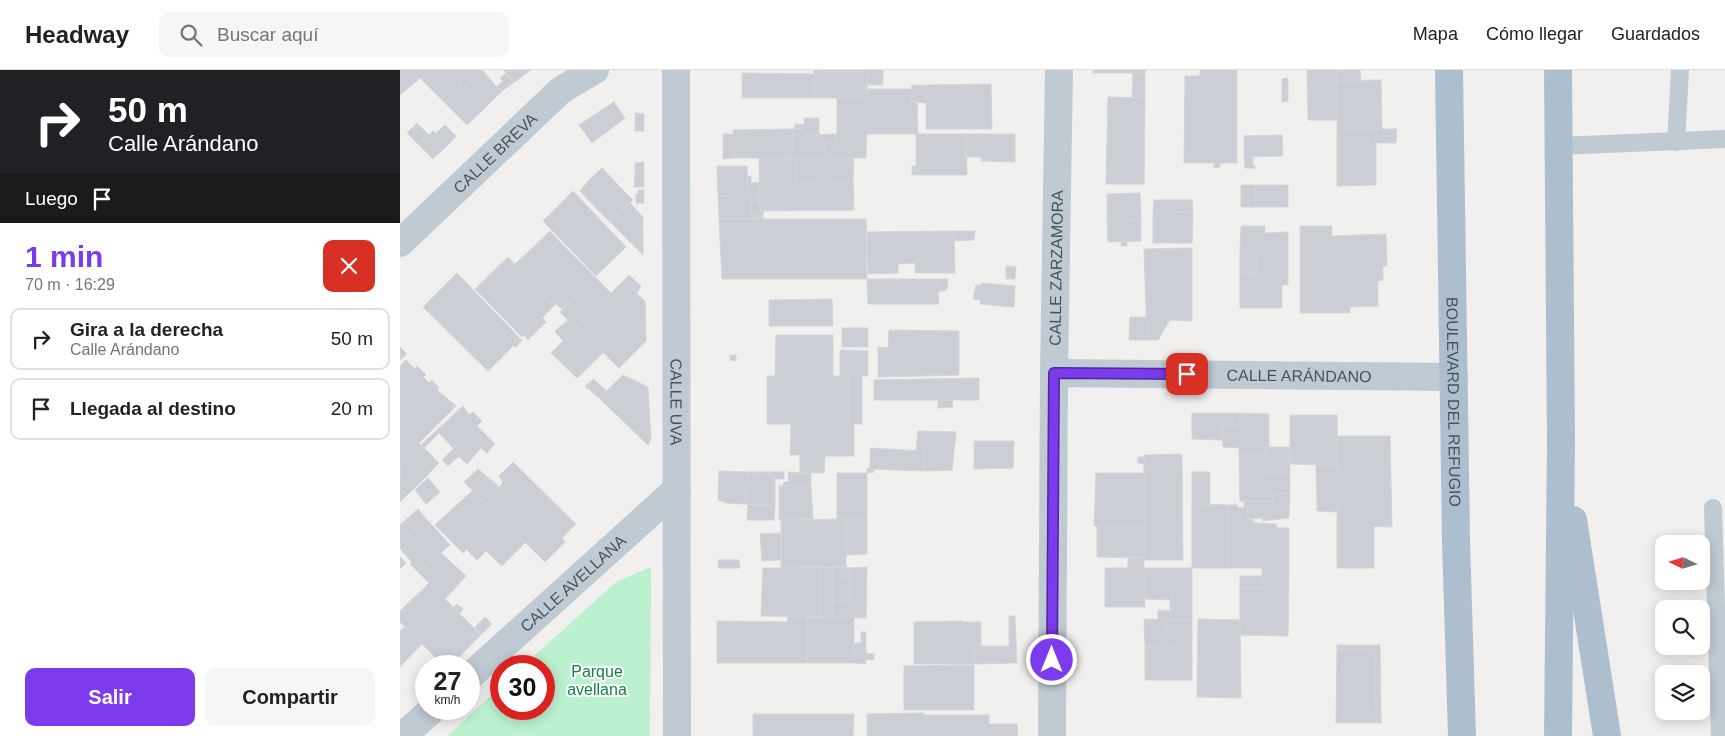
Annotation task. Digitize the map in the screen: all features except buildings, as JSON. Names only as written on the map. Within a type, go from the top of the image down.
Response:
[{"type":"main road","name":"BOULEVARD DEL REFUGIO","points":[[1448,70],[1462,736]]},
{"type":"main road","points":[[1558,70],[1561,442],[1558,736]]},
{"type":"main road","points":[[1561,442],[1607,736]]},
{"type":"street","name":"CALLE BREVA","points":[[400,243],[561,90],[595,70]]},
{"type":"street","name":"CALLE UVA","points":[[676,70],[677,736]]},
{"type":"street","name":"CALLE ZARZAMORA","points":[[1052,736],[1054,373],[1059,70]]},
{"type":"street","name":"CALLE ARÁNDANO","points":[[1054,373],[1454,376]]},
{"type":"street","name":"CALLE AVELLANA","points":[[480,667],[677,489]]},
{"type":"street","points":[[403,736],[421,720]]},
{"type":"lane","points":[[1676,142],[1680,70]]},
{"type":"lane","points":[[1559,146],[1725,139]]},
{"type":"lane","points":[[1713,508],[1720,736]]},
{"type":"green space","name":"Parque avellana","points":[[651,567],[650,736],[448,736],[465,720],[480,720],[480,706],[490,696],[490,720],[555,720],[555,655],[535,655],[616,582]]},
{"type":"route","points":[[1052,660],[1054,373],[1187,374]]}]
